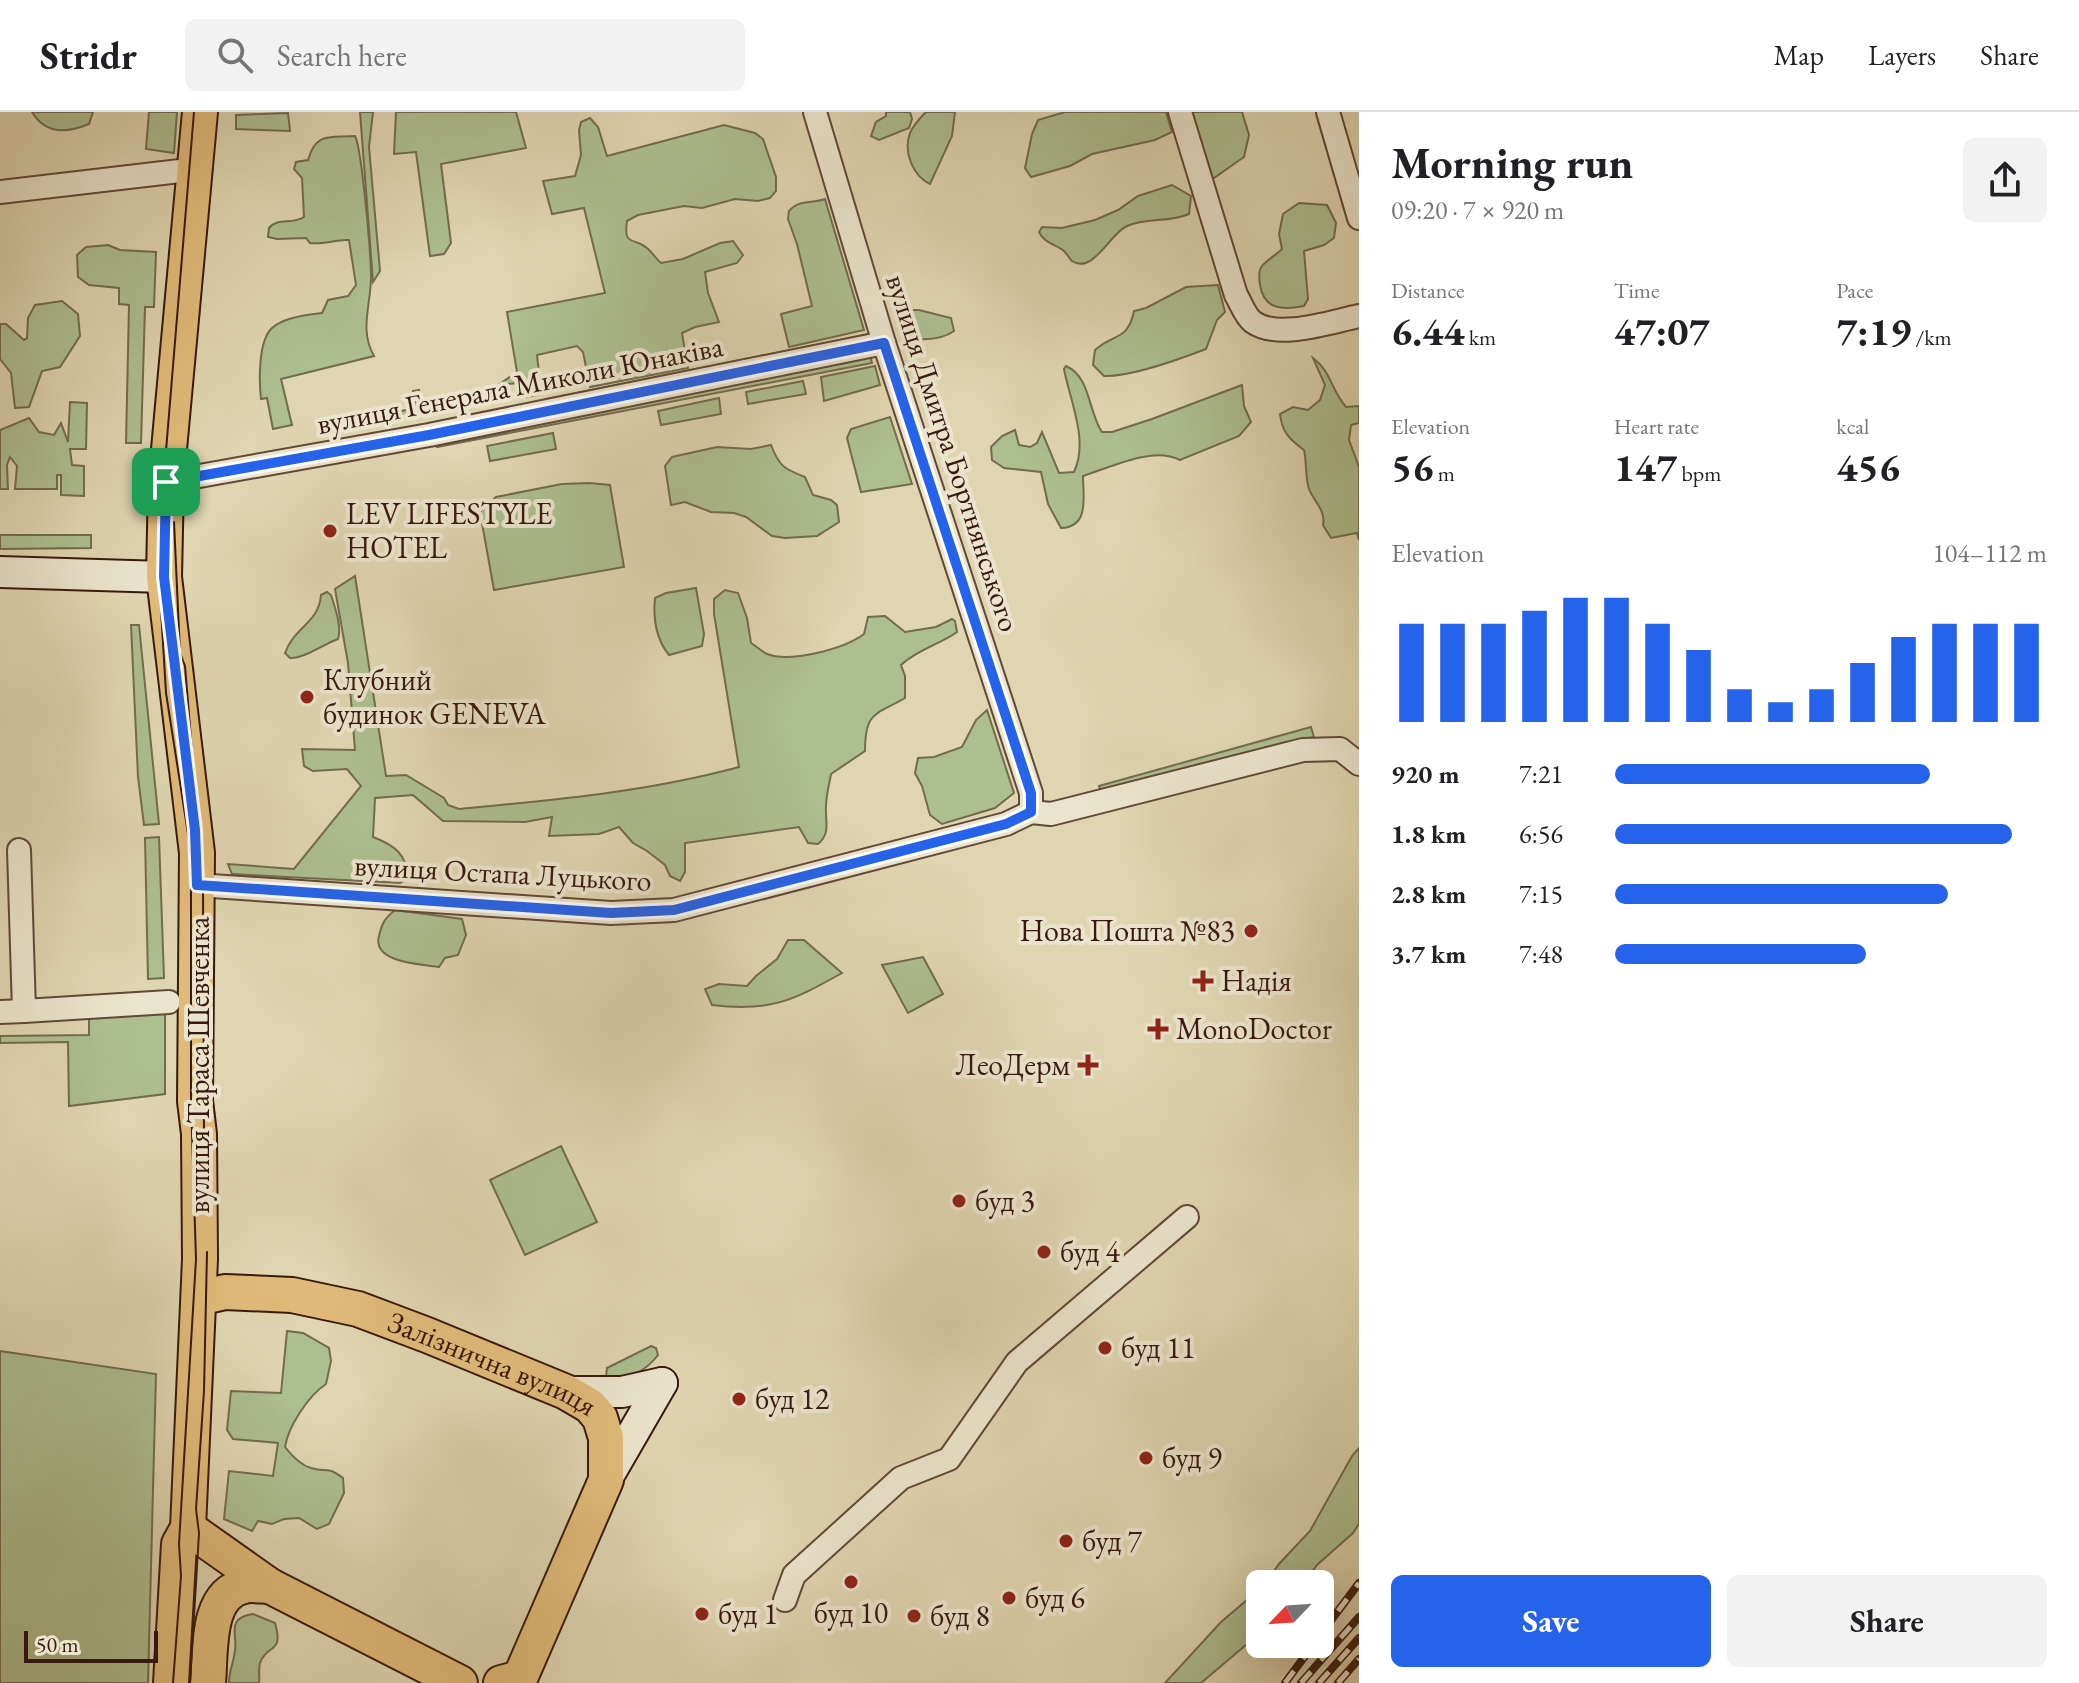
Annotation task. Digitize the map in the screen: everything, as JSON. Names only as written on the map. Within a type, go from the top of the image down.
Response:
[{"type":"main road","name":"вулиця Тараса Шевченка","points":[[171,1683],[179,1544],[188,1528],[199,1298],[199,1134],[195,1101],[195,830],[164,577],[166,482],[200,112]]},
{"type":"main road","name":"Залізнична вулиця","points":[[199,1298],[225,1292],[292,1295],[358,1309],[566,1392],[590,1406],[600,1418],[606,1438],[606,1480],[514,1681]]},
{"type":"main road","points":[[188,1528],[270,1586],[460,1683]]},
{"type":"main road","points":[[208,1683],[215,1613],[226,1595],[243,1586],[270,1586]]},
{"type":"street","name":"вулиця Дмитра Бортнянського","points":[[815,112],[884,343],[1031,793],[1031,812]]},
{"type":"street","points":[[1180,112],[1236,295],[1250,320],[1268,330],[1305,328],[1359,316]]},
{"type":"street","points":[[1328,112],[1359,218]]},
{"type":"street","points":[[0,192],[197,169]]},
{"type":"street","name":"вулиця Генерала Миколи Юнаківа","points":[[166,482],[429,435],[884,343]]},
{"type":"street","points":[[0,572],[164,577]]},
{"type":"street","name":"вулиця Остапа Луцького","points":[[197,885],[611,913],[674,910],[1006,824],[1031,812],[1051,814],[1303,750],[1340,749],[1359,764]]},
{"type":"street","points":[[19,850],[24,1011]]},
{"type":"street","points":[[0,1012],[169,1002]]},
{"type":"street","points":[[785,1600],[794,1575],[901,1478],[949,1459],[1017,1362],[1187,1217]]},
{"type":"street","points":[[566,1392],[622,1392],[662,1383],[606,1480]]},
{"type":"green space","points":[[32,112],[93,112],[89,124],[58,130],[44,125]]},
{"type":"green space","points":[[149,112],[177,112],[174,153],[146,149]]},
{"type":"green space","points":[[360,112],[373,112],[369,147],[380,271],[373,282]]},
{"type":"green space","points":[[396,112],[516,112],[526,148],[441,164],[451,243],[444,254],[430,256],[416,152],[394,154]]},
{"type":"green space","points":[[886,112],[910,112],[912,119],[909,128],[879,140],[871,136],[876,122],[886,116]]},
{"type":"green space","points":[[926,112],[955,112],[952,136],[930,184],[914,169],[908,148],[911,130]]},
{"type":"green space","points":[[1065,112],[1166,112],[1172,132],[1155,140],[1092,154],[1070,166],[1031,177],[1025,168],[1038,120]]},
{"type":"green space","points":[[1184,112],[1242,112],[1249,135],[1244,157],[1214,178],[1206,178]]},
{"type":"green space","points":[[288,113],[290,131],[236,129],[236,115]]},
{"type":"green space","points":[[590,118],[598,127],[607,156],[724,125],[755,133],[763,139],[776,177],[776,191],[770,198],[758,201],[735,199],[702,208],[684,206],[638,215],[627,221],[628,238],[647,248],[661,263],[683,259],[720,243],[733,241],[743,255],[737,263],[705,272],[708,293],[719,322],[682,333],[688,368],[590,387],[583,352],[577,346],[537,355],[538,395],[527,397],[518,383],[498,385],[517,372],[507,312],[605,293],[584,208],[552,214],[543,181],[575,176],[581,155],[581,122]]},
{"type":"green space","points":[[355,136],[363,181],[371,265],[367,337],[374,356],[281,379],[292,425],[273,429],[267,398],[261,399],[260,391],[260,362],[267,334],[283,321],[322,313],[328,300],[348,296],[356,285],[349,240],[310,243],[306,238],[277,239],[268,237],[269,228],[304,217],[302,178],[294,169],[296,162],[308,160],[315,145],[325,138]]},
{"type":"green space","points":[[1172,185],[1191,196],[1189,214],[1127,226],[1087,262],[1080,264],[1072,261],[1039,232],[1042,227],[1062,228],[1095,220],[1118,210],[1138,196]]},
{"type":"green space","points":[[825,199],[864,330],[789,347],[781,314],[812,306],[788,219],[789,211],[801,203]]},
{"type":"green space","points":[[1299,203],[1327,205],[1336,223],[1334,238],[1324,245],[1304,251],[1308,299],[1304,306],[1282,308],[1270,304],[1262,293],[1259,273],[1264,264],[1282,249],[1279,234],[1283,214]]},
{"type":"green space","points":[[108,245],[120,250],[156,252],[154,307],[145,307],[141,443],[126,443],[129,305],[119,304],[119,288],[89,285],[78,277],[77,255],[86,247]]},
{"type":"green space","points":[[1218,285],[1225,312],[1217,320],[1206,349],[1155,367],[1115,376],[1104,376],[1093,365],[1095,350],[1124,332],[1134,311],[1186,287]]},
{"type":"green space","points":[[62,301],[78,314],[80,336],[60,367],[42,371],[29,407],[15,408],[11,373],[0,359],[0,324],[6,324],[24,340],[27,338],[28,318],[35,305]]},
{"type":"green space","points":[[900,310],[919,310],[951,318],[954,331],[929,339],[903,337],[896,317]]},
{"type":"green space","points":[[865,335],[872,363],[437,447],[434,434],[550,409],[546,399]]},
{"type":"green space","points":[[1313,358],[1324,369],[1346,407],[1359,406],[1359,423],[1351,425],[1349,440],[1359,467],[1359,540],[1357,533],[1331,538],[1309,489],[1304,450],[1282,426],[1280,414],[1293,407],[1308,410],[1320,400],[1325,385]]},
{"type":"green space","points":[[875,366],[880,385],[824,401],[821,377]]},
{"type":"green space","points":[[1066,366],[1085,386],[1102,432],[1112,432],[1152,419],[1242,385],[1244,406],[1251,422],[1239,436],[1180,460],[1157,455],[1119,463],[1083,476],[1081,516],[1077,522],[1061,528],[1048,504],[1041,472],[1004,468],[992,460],[991,447],[1002,436],[1015,430],[1019,445],[1030,447],[1037,443],[1042,432],[1059,473],[1074,472],[1080,447],[1064,369]]},
{"type":"green space","points":[[803,381],[806,394],[748,404],[746,392]]},
{"type":"green space","points":[[419,390],[425,414],[329,434],[328,426],[416,408],[413,391]]},
{"type":"green space","points":[[719,398],[721,414],[661,425],[658,411]]},
{"type":"green space","points":[[70,402],[87,403],[86,449],[70,449],[72,465],[84,466],[84,496],[61,495],[61,475],[57,475],[57,489],[15,489],[17,466],[10,457],[7,465],[8,489],[0,489],[0,430],[29,418],[39,432],[54,435],[61,423],[68,442]]},
{"type":"green space","points":[[890,417],[912,484],[861,492],[847,438],[851,429]]},
{"type":"green space","points":[[553,433],[556,449],[490,461],[487,446]]},
{"type":"green space","points":[[771,445],[783,466],[805,477],[813,495],[837,505],[839,522],[817,536],[785,538],[772,536],[746,517],[734,513],[711,512],[685,502],[671,505],[665,466],[672,457],[717,447],[751,449]]},
{"type":"green space","points":[[562,484],[610,485],[624,567],[494,590],[480,512],[496,497]]},
{"type":"green space","points":[[0,535],[91,535],[91,548],[0,549]]},
{"type":"green space","points":[[355,576],[386,776],[406,775],[444,798],[448,805],[459,809],[635,789],[739,767],[714,614],[714,599],[725,590],[738,593],[747,618],[751,643],[767,654],[777,656],[803,656],[844,645],[864,634],[868,617],[885,616],[905,632],[936,627],[952,619],[957,632],[901,665],[905,676],[905,698],[874,716],[867,728],[865,751],[831,774],[826,803],[826,831],[818,844],[808,843],[799,827],[685,843],[685,872],[680,881],[670,876],[665,865],[633,843],[619,827],[599,834],[549,836],[552,817],[525,822],[443,821],[413,795],[375,798],[373,837],[393,847],[402,857],[408,878],[400,883],[232,874],[228,864],[294,869],[361,786],[347,769],[313,771],[304,766],[302,749],[355,750],[348,663],[335,589]]},
{"type":"green space","points":[[696,588],[704,634],[702,646],[669,655],[656,628],[655,598]]},
{"type":"green space","points":[[327,592],[331,595],[338,617],[338,639],[307,654],[290,658],[285,653],[289,644],[316,612],[321,595]]},
{"type":"green space","points":[[131,625],[139,625],[159,824],[144,825],[138,777]]},
{"type":"green space","points":[[987,710],[1014,793],[995,808],[942,824],[930,815],[915,773],[918,758],[934,757],[962,747],[976,720]]},
{"type":"green space","points":[[1311,727],[1314,737],[1101,792],[1099,786]]},
{"type":"green space","points":[[159,837],[164,978],[148,979],[145,838]]},
{"type":"green space","points":[[395,910],[462,919],[466,935],[458,955],[445,958],[439,967],[410,963],[383,952],[379,945],[380,931],[384,921]]},
{"type":"green space","points":[[788,940],[804,940],[842,973],[780,1002],[750,1007],[712,1005],[705,989],[719,984],[747,986],[777,959]]},
{"type":"green space","points":[[923,957],[943,994],[908,1013],[882,965]]},
{"type":"green space","points":[[165,1013],[165,1094],[69,1106],[68,1042],[0,1043],[0,1036],[89,1035],[89,1016]]},
{"type":"green space","points":[[561,1146],[597,1222],[525,1255],[490,1180]]},
{"type":"green space","points":[[287,1331],[303,1333],[329,1348],[331,1361],[326,1384],[300,1412],[285,1447],[303,1465],[330,1470],[343,1478],[344,1493],[329,1524],[317,1529],[299,1518],[272,1524],[258,1521],[252,1531],[224,1519],[229,1471],[273,1476],[278,1443],[233,1439],[227,1430],[231,1391],[281,1393]]},
{"type":"green space","points":[[651,1346],[656,1348],[658,1355],[647,1366],[628,1376],[606,1377],[607,1368]]},
{"type":"green space","points":[[0,1351],[156,1374],[148,1683],[0,1683]]},
{"type":"green space","points":[[1359,1448],[1359,1524],[1353,1533],[1313,1570],[1275,1570],[1310,1531]]},
{"type":"green space","points":[[1246,1601],[1246,1645],[1201,1683],[1165,1683],[1221,1622]]},
{"type":"green space","points":[[253,1614],[275,1623],[276,1644],[260,1663],[259,1683],[229,1683],[236,1623],[244,1616]]},
{"type":"tram line","points":[[173,1683],[196,1259],[191,1101],[191,853],[166,693],[159,577],[164,475],[194,112]]},
{"type":"tram line","points":[[174,522],[180,653],[185,666],[203,885],[204,1144]]},
{"type":"tram line","points":[[190,1683],[199,1533],[196,1509],[204,1391],[207,1252]]},
{"type":"railway","points":[[1334,1616],[1359,1583]]},
{"type":"railway","points":[[1301,1683],[1359,1617]]},
{"type":"railway","points":[[1319,1683],[1359,1638]]},
{"type":"railway","points":[[1285,1683],[1304,1658]]},
{"type":"railway","points":[[1338,1683],[1359,1659]]},
{"type":"place","name":"LEV LIFESTYLE HOTEL","points":[[330,531]]},
{"type":"place","name":"Клубний будинок GENEVA","points":[[307,697]]},
{"type":"place","name":"Нова Пошта №83","points":[[1251,931]]},
{"type":"place","name":"Надія","points":[[1203,981]]},
{"type":"place","name":"MonoDoctor","points":[[1158,1029]]},
{"type":"place","name":"ЛеоДерм","points":[[1088,1065]]},
{"type":"place","name":"буд 3","points":[[959,1201]]},
{"type":"place","name":"буд 4","points":[[1044,1252]]},
{"type":"place","name":"буд 11","points":[[1105,1348]]},
{"type":"place","name":"буд 12","points":[[739,1399]]},
{"type":"place","name":"буд 9","points":[[1146,1458]]},
{"type":"place","name":"буд 7","points":[[1066,1541]]},
{"type":"place","name":"буд 10","points":[[851,1582]]},
{"type":"place","name":"буд 6","points":[[1009,1598]]},
{"type":"place","name":"буд 1","points":[[702,1614]]},
{"type":"place","name":"буд 8","points":[[914,1616]]},
{"type":"route","points":[[884,343],[1031,793],[1031,812],[1006,824],[674,910],[611,913],[197,885],[195,830],[164,577],[166,482],[429,435],[884,343]]}]
